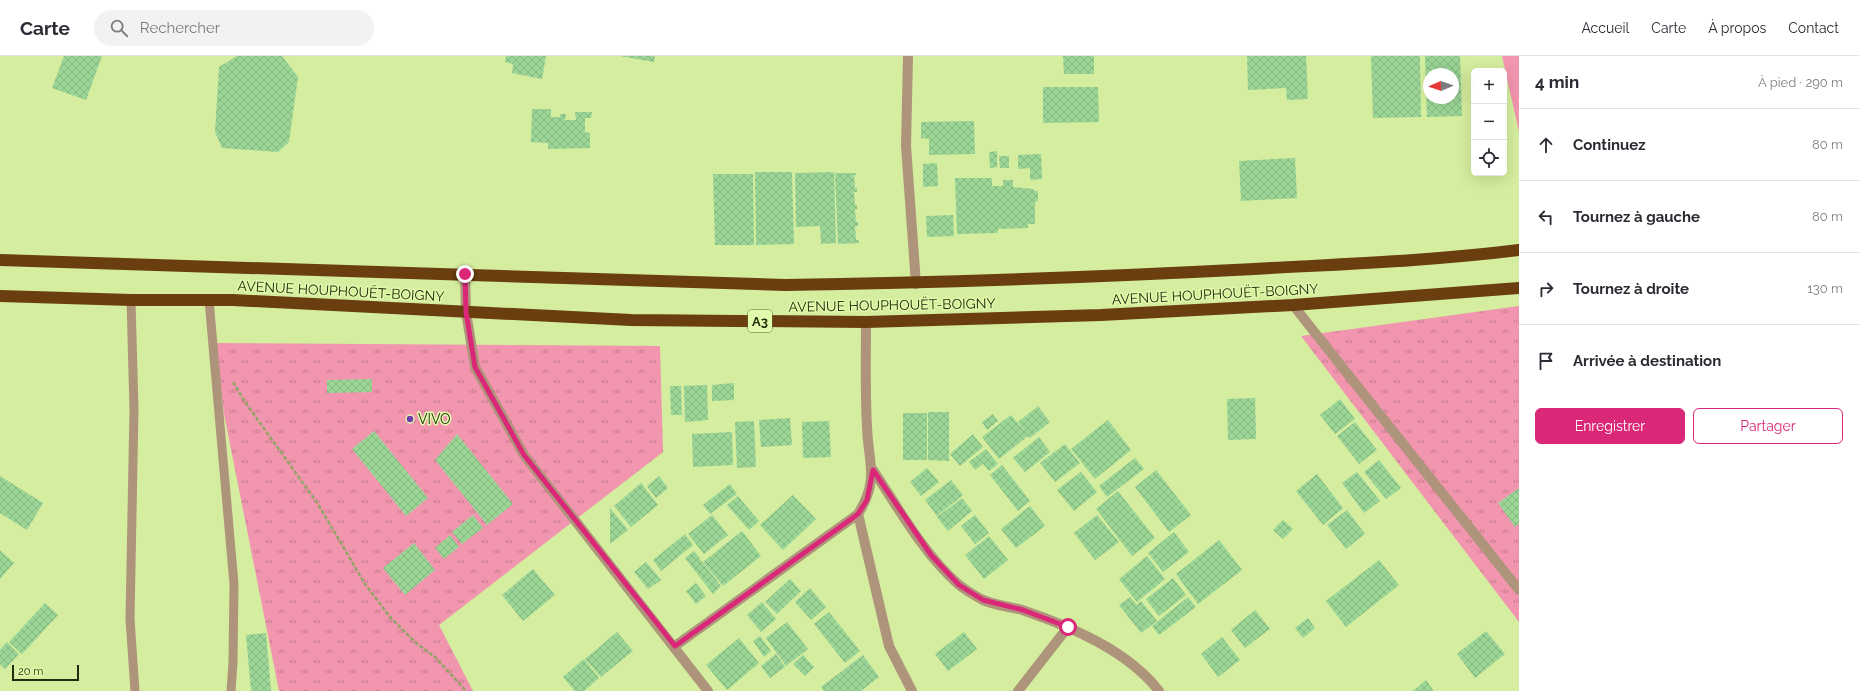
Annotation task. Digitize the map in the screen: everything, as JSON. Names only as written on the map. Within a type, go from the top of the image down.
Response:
[{"type":"highway","name":"AVENUE HOUPHOUËT-BOIGNY","points":[[0,260],[785,285],[916,284],[1380,262],[1519,250]]},
{"type":"highway","name":"AVENUE HOUPHOUËT-BOIGNY","points":[[0,296],[131,300],[208,300],[631,320],[866,322],[1101,315],[1292,305],[1519,288]]},
{"type":"street","points":[[908,56],[906,146],[916,284]]},
{"type":"street","points":[[465,274],[466,312],[475,367],[524,455],[675,646],[708,691]]},
{"type":"street","points":[[1292,305],[1519,590]]},
{"type":"street","points":[[675,646],[858,514],[867,500],[873,470],[867,427],[866,322]]},
{"type":"street","points":[[873,470],[931,555],[959,585],[983,600],[1023,610],[1068,627],[1130,663],[1151,681],[1159,691]]},
{"type":"street","points":[[858,514],[889,646],[912,691]]},
{"type":"street","points":[[1018,691],[1068,627]]},
{"type":"lane","points":[[131,300],[134,409],[130,619],[135,691]]},
{"type":"lane","points":[[208,300],[234,584],[231,691]]},
{"type":"path","points":[[233,382],[245,402],[318,504],[365,584],[390,617],[414,642],[436,658],[466,691]]},
{"type":"green space","points":[[1502,56],[1519,56],[1519,132],[1507,78],[1507,68],[1505,68]]},
{"type":"green space","points":[[1519,306],[1519,622],[1301,336]]},
{"type":"green space","points":[[216,343],[660,346],[663,452],[439,625],[473,691],[279,691],[224,414]]},
{"type":"building","points":[[64,56],[102,56],[86,100],[52,88]]},
{"type":"building","points":[[237,56],[282,56],[298,77],[289,142],[278,152],[222,148],[215,132],[219,67]]},
{"type":"building","points":[[506,56],[546,56],[542,79],[512,73],[513,64],[505,62]]},
{"type":"building","points":[[620,56],[655,56],[654,62]]},
{"type":"building","points":[[1063,56],[1094,56],[1094,74],[1064,74]]},
{"type":"building","points":[[1247,56],[1306,56],[1308,99],[1287,100],[1286,88],[1248,90]]},
{"type":"building","points":[[1371,56],[1420,56],[1421,117],[1373,118]]},
{"type":"building","points":[[1425,56],[1460,56],[1462,116],[1427,117],[1427,104],[1459,104],[1459,68],[1425,68]]},
{"type":"building","points":[[1043,87],[1098,87],[1099,122],[1043,123]]},
{"type":"building","points":[[532,109],[551,109],[551,117],[560,117],[560,114],[566,114],[565,120],[576,120],[575,112],[592,112],[591,118],[585,118],[585,132],[590,133],[590,148],[548,149],[548,143],[531,142]]},
{"type":"building","points":[[974,121],[975,154],[929,155],[929,139],[921,138],[921,122]]},
{"type":"building","points":[[997,151],[997,167],[990,168],[989,152]]},
{"type":"building","points":[[1041,154],[1042,179],[1030,180],[1030,168],[1018,169],[1018,155]]},
{"type":"building","points":[[999,156],[1009,156],[1009,168],[1000,168]]},
{"type":"building","points":[[1295,158],[1297,198],[1241,201],[1239,161]]},
{"type":"building","points":[[937,163],[938,186],[923,187],[923,164]]},
{"type":"building","points":[[755,172],[792,172],[794,244],[756,245]]},
{"type":"building","points":[[834,172],[836,243],[821,244],[820,226],[796,227],[795,173]]},
{"type":"building","points":[[835,173],[856,173],[856,175],[854,175],[855,188],[857,188],[857,192],[854,192],[855,205],[857,205],[857,209],[855,209],[856,222],[858,222],[858,226],[855,226],[856,240],[859,240],[859,243],[838,244]]},
{"type":"building","points":[[713,174],[753,174],[754,245],[715,245]]},
{"type":"building","points":[[955,178],[992,178],[992,186],[1003,186],[1003,180],[1013,180],[1013,187],[1034,189],[1034,191],[1038,191],[1038,201],[1035,202],[1035,224],[1028,224],[1028,228],[998,229],[998,233],[957,234]]},
{"type":"building","points":[[953,215],[954,236],[927,237],[926,216]]},
{"type":"building","points":[[372,379],[372,392],[327,393],[327,380]]},
{"type":"building","points":[[734,383],[734,400],[712,401],[712,385]]},
{"type":"building","points":[[707,385],[708,420],[685,422],[684,386]]},
{"type":"building","points":[[670,386],[681,386],[682,415],[671,415]]},
{"type":"building","points":[[1255,398],[1256,439],[1228,440],[1227,399]]},
{"type":"building","points":[[1340,399],[1355,419],[1335,434],[1320,415]]},
{"type":"building","points":[[1038,406],[1050,422],[1030,438],[1028,436],[999,459],[982,437],[1011,415],[1027,434],[1018,422]]},
{"type":"building","points":[[928,412],[949,412],[949,461],[928,460]]},
{"type":"building","points":[[903,413],[927,413],[927,460],[903,460]]},
{"type":"building","points":[[993,414],[998,421],[987,430],[982,422]]},
{"type":"building","points":[[790,418],[792,445],[761,447],[759,420]]},
{"type":"building","points":[[1108,420],[1131,450],[1095,479],[1071,449]]},
{"type":"building","points":[[754,421],[756,467],[737,468],[735,422]]},
{"type":"building","points":[[829,421],[831,457],[803,458],[802,422]]},
{"type":"building","points":[[1355,422],[1377,450],[1359,464],[1337,436]]},
{"type":"building","points":[[374,431],[428,498],[406,516],[352,449]]},
{"type":"building","points":[[732,432],[733,465],[693,467],[692,434]]},
{"type":"building","points":[[457,434],[513,504],[487,525],[435,460]]},
{"type":"building","points":[[973,434],[983,447],[960,466],[950,454]]},
{"type":"building","points":[[1039,437],[1050,452],[1025,472],[1013,458]]},
{"type":"building","points":[[1065,444],[1080,463],[1055,482],[1040,463]]},
{"type":"building","points":[[986,449],[998,464],[989,471],[983,464],[975,470],[969,462]]},
{"type":"building","points":[[1135,458],[1144,469],[1107,497],[1099,486]]},
{"type":"building","points":[[1379,460],[1401,488],[1386,499],[1364,472]]},
{"type":"building","points":[[1002,465],[1030,501],[1018,511],[990,475]]},
{"type":"building","points":[[927,468],[939,482],[921,496],[910,482]]},
{"type":"building","points":[[1156,470],[1191,515],[1169,532],[1135,487]]},
{"type":"building","points":[[1081,472],[1097,492],[1074,511],[1057,490]]},
{"type":"building","points":[[1357,472],[1380,501],[1364,513],[1342,483]]},
{"type":"building","points":[[1317,474],[1343,508],[1323,525],[1296,491]]},
{"type":"building","points":[[0,476],[43,503],[27,530],[0,513]]},
{"type":"building","points":[[659,476],[668,488],[656,498],[647,486]]},
{"type":"building","points":[[951,480],[963,495],[937,516],[925,500]]},
{"type":"building","points":[[641,483],[658,505],[631,527],[614,506]]},
{"type":"building","points":[[730,484],[737,494],[710,514],[703,505]]},
{"type":"building","points":[[1519,488],[1519,524],[1515,527],[1498,503]]},
{"type":"building","points":[[1118,491],[1155,538],[1132,556],[1096,509]]},
{"type":"building","points":[[793,495],[816,519],[783,550],[760,525]]},
{"type":"building","points":[[738,496],[759,521],[749,530],[727,505]]},
{"type":"building","points":[[962,498],[972,511],[948,531],[937,517]]},
{"type":"building","points":[[1030,506],[1045,526],[1016,548],[1001,529]]},
{"type":"building","points":[[610,508],[628,530],[610,544]]},
{"type":"building","points":[[1347,510],[1365,534],[1346,549],[1327,525]]},
{"type":"building","points":[[473,515],[483,528],[462,544],[452,532]]},
{"type":"building","points":[[712,515],[728,535],[704,554],[688,534]]},
{"type":"building","points":[[975,515],[989,533],[975,544],[961,526]]},
{"type":"building","points":[[1097,515],[1119,542],[1095,560],[1074,533]]},
{"type":"building","points":[[1283,520],[1293,529],[1283,539],[1273,530]]},
{"type":"building","points":[[742,531],[761,556],[723,586],[703,562]]},
{"type":"building","points":[[1174,532],[1189,552],[1163,572],[1148,553]]},
{"type":"building","points":[[685,534],[693,545],[661,571],[653,560]]},
{"type":"building","points":[[450,535],[459,547],[444,559],[435,548]]},
{"type":"building","points":[[989,536],[1008,560],[984,579],[965,555]]},
{"type":"building","points":[[1219,540],[1242,570],[1198,604],[1176,574]]},
{"type":"building","points":[[414,543],[435,570],[405,595],[383,568]]},
{"type":"building","points":[[0,550],[14,563],[0,579]]},
{"type":"building","points":[[694,551],[721,586],[713,594],[685,558]]},
{"type":"building","points":[[1147,556],[1165,579],[1137,602],[1119,579]]},
{"type":"building","points":[[1379,560],[1399,585],[1346,627],[1326,601]]},
{"type":"building","points":[[646,562],[661,580],[648,589],[634,572]]},
{"type":"building","points":[[533,569],[555,595],[523,621],[502,595]]},
{"type":"building","points":[[1173,578],[1186,595],[1159,616],[1146,599]]},
{"type":"building","points":[[790,579],[801,591],[777,614],[765,602]]},
{"type":"building","points":[[696,583],[706,596],[696,604],[686,591]]},
{"type":"building","points":[[810,588],[826,607],[811,620],[795,602]]},
{"type":"building","points":[[1130,597],[1137,605],[1141,601],[1157,621],[1141,633],[1119,605]]},
{"type":"building","points":[[1188,597],[1196,607],[1159,635],[1152,626]]},
{"type":"building","points":[[762,602],[776,619],[761,632],[747,615]]},
{"type":"building","points":[[45,603],[58,615],[22,654],[9,642]]},
{"type":"building","points":[[1255,610],[1270,629],[1245,648],[1231,630]]},
{"type":"building","points":[[829,612],[860,651],[845,663],[814,624]]},
{"type":"building","points":[[1308,618],[1315,628],[1303,638],[1295,628]]},
{"type":"building","points":[[787,622],[808,649],[786,666],[766,638]]},
{"type":"building","points":[[1486,631],[1505,654],[1475,678],[1457,654]]},
{"type":"building","points":[[617,632],[633,651],[601,677],[585,659]]},
{"type":"building","points":[[964,632],[977,649],[948,671],[935,654]]},
{"type":"building","points":[[266,633],[271,691],[251,691],[246,635]]},
{"type":"building","points":[[760,636],[771,651],[764,657],[753,641]]},
{"type":"building","points":[[1222,637],[1240,660],[1218,677],[1201,654]]},
{"type":"building","points":[[739,638],[759,663],[727,690],[706,665]]},
{"type":"building","points":[[7,642],[19,654],[5,669],[0,664],[0,650]]},
{"type":"building","points":[[776,654],[785,667],[770,678],[761,666]]},
{"type":"building","points":[[803,655],[814,667],[805,676],[793,664]]},
{"type":"building","points":[[863,655],[879,677],[861,691],[824,691],[821,687]]},
{"type":"building","points":[[584,659],[599,678],[584,691],[575,691],[563,677]]},
{"type":"building","points":[[1426,680],[1434,691],[1413,691]]},
{"type":"place","name":"VIVO","points":[[410,419]]},
{"type":"route","points":[[465,274],[466,312],[475,367],[524,455],[675,646],[858,514],[867,500],[873,470],[931,555],[959,585],[983,600],[1023,610],[1068,627]]}]
